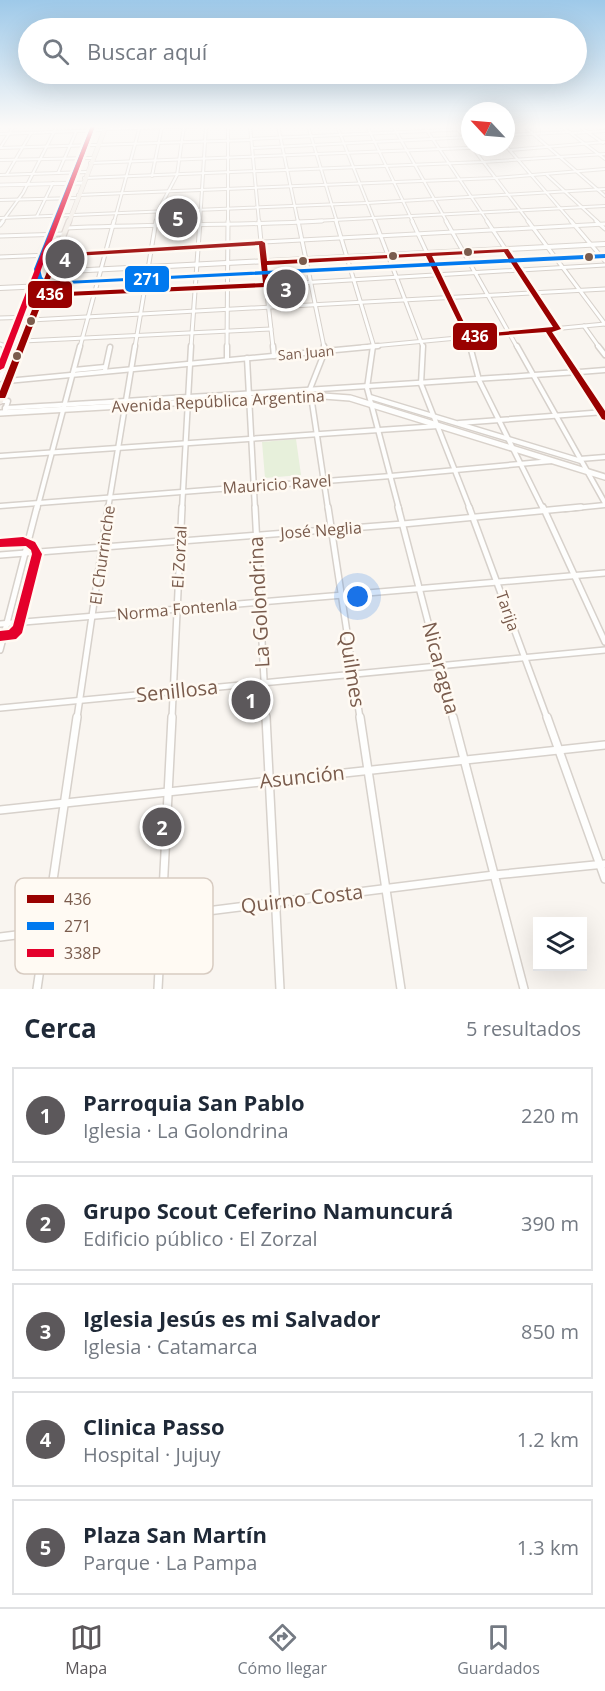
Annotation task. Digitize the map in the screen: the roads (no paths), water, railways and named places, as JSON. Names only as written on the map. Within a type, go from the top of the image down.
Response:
[{"type":"main road","points":[[0,398],[87,172]]},
{"type":"main road","name":"Avenida República Argentina","points":[[3,411],[310,392],[371,400],[438,425],[605,477]]},
{"type":"street","points":[[0,175],[83,172]]},
{"type":"street","points":[[0,651],[3,624],[40,503],[63,406],[128,172]]},
{"type":"street","points":[[0,185],[250,172]]},
{"type":"street","points":[[254,172],[274,356]]},
{"type":"street","points":[[287,172],[325,351],[310,392]]},
{"type":"street","points":[[321,172],[374,346]]},
{"type":"street","points":[[355,172],[422,341]]},
{"type":"street","points":[[389,172],[468,337],[479,380],[544,510],[605,642]]},
{"type":"street","points":[[419,172],[605,504]]},
{"type":"street","points":[[455,172],[558,329]]},
{"type":"street","points":[[491,172],[605,324]]},
{"type":"street","points":[[530,172],[605,261]]},
{"type":"street","points":[[0,201],[122,193],[495,178],[575,172]]},
{"type":"street","points":[[577,172],[605,196]]},
{"type":"street","points":[[227,360],[228,173]]},
{"type":"street","points":[[0,225],[2,218],[18,200],[32,174]]},
{"type":"street","name":"El Zorzal","points":[[163,878],[187,399],[202,174]]},
{"type":"street","points":[[547,174],[603,224],[605,229]]},
{"type":"street","name":"El Churrinche","points":[[53,878],[110,497],[158,211],[177,175]]},
{"type":"street","points":[[37,216],[53,183]]},
{"type":"street","points":[[2,218],[471,198],[605,189]]},
{"type":"street","points":[[66,228],[156,224],[260,225],[605,206]]},
{"type":"street","points":[[0,257],[151,251],[227,244],[603,224]]},
{"type":"street","points":[[0,236],[64,234]]},
{"type":"street","points":[[49,272],[605,244]]},
{"type":"street","points":[[40,295],[266,285],[605,265]]},
{"type":"street","points":[[0,288],[44,286]]},
{"type":"street","points":[[0,318],[89,317],[605,289]]},
{"type":"street","points":[[0,379],[12,350],[30,318]]},
{"type":"street","name":"San Juan","points":[[8,381],[73,372],[105,369],[131,370],[605,324]]},
{"type":"street","points":[[584,326],[605,355]]},
{"type":"street","points":[[23,341],[271,329]]},
{"type":"street","points":[[548,330],[604,414]]},
{"type":"street","name":"Tarija","points":[[422,341],[421,384],[498,582],[602,864],[605,879]]},
{"type":"street","points":[[0,344],[19,351]]},
{"type":"street","name":"Nicaragua","points":[[374,346],[367,388],[524,989]]},
{"type":"street","points":[[105,369],[110,347]]},
{"type":"street","points":[[0,355],[7,361],[15,363]]},
{"type":"street","name":"La Golondrina","points":[[247,358],[280,989]]},
{"type":"street","points":[[0,363],[7,361]]},
{"type":"street","name":"Avenida República Argentina","points":[[310,392],[605,370]]},
{"type":"street","name":"Quilmes","points":[[310,392],[401,989]]},
{"type":"street","points":[[0,398],[8,401],[3,411]]},
{"type":"street","name":"Avenida República Argentina","points":[[371,400],[581,460]]},
{"type":"street","points":[[456,424],[604,414]]},
{"type":"street","points":[[0,456],[438,425]]},
{"type":"street","points":[[581,460],[605,457]]},
{"type":"street","name":"Mauricio Ravel","points":[[0,506],[455,471],[554,460]]},
{"type":"street","name":"José Neglia","points":[[0,555],[403,524],[605,504]]},
{"type":"street","name":"Norma Fontenla","points":[[3,624],[605,573]]},
{"type":"street","name":"Senillosa","points":[[0,708],[605,650]]},
{"type":"street","name":"Asunción","points":[[0,810],[605,745]]},
{"type":"street","name":"Quirno Costa","points":[[213,910],[602,864]]},
{"type":"street","name":"Quirno Costa","points":[[0,937],[15,935]]},
{"type":"street","name":"El Churrinche","points":[[37,989],[39,974]]},
{"type":"street","name":"El Zorzal","points":[[158,989],[159,974]]},
{"type":"place","name":"Plaza San Martín","points":[[178,218]]},
{"type":"place","name":"Clinica Passo","points":[[65,259]]},
{"type":"place","name":"Iglesia Jesús es mi Salvador","points":[[286,289]]},
{"type":"place","name":"Parroquia San Pablo","points":[[251,700]]},
{"type":"place","name":"Grupo Scout Ceferino Namuncurá","points":[[162,827]]}]
